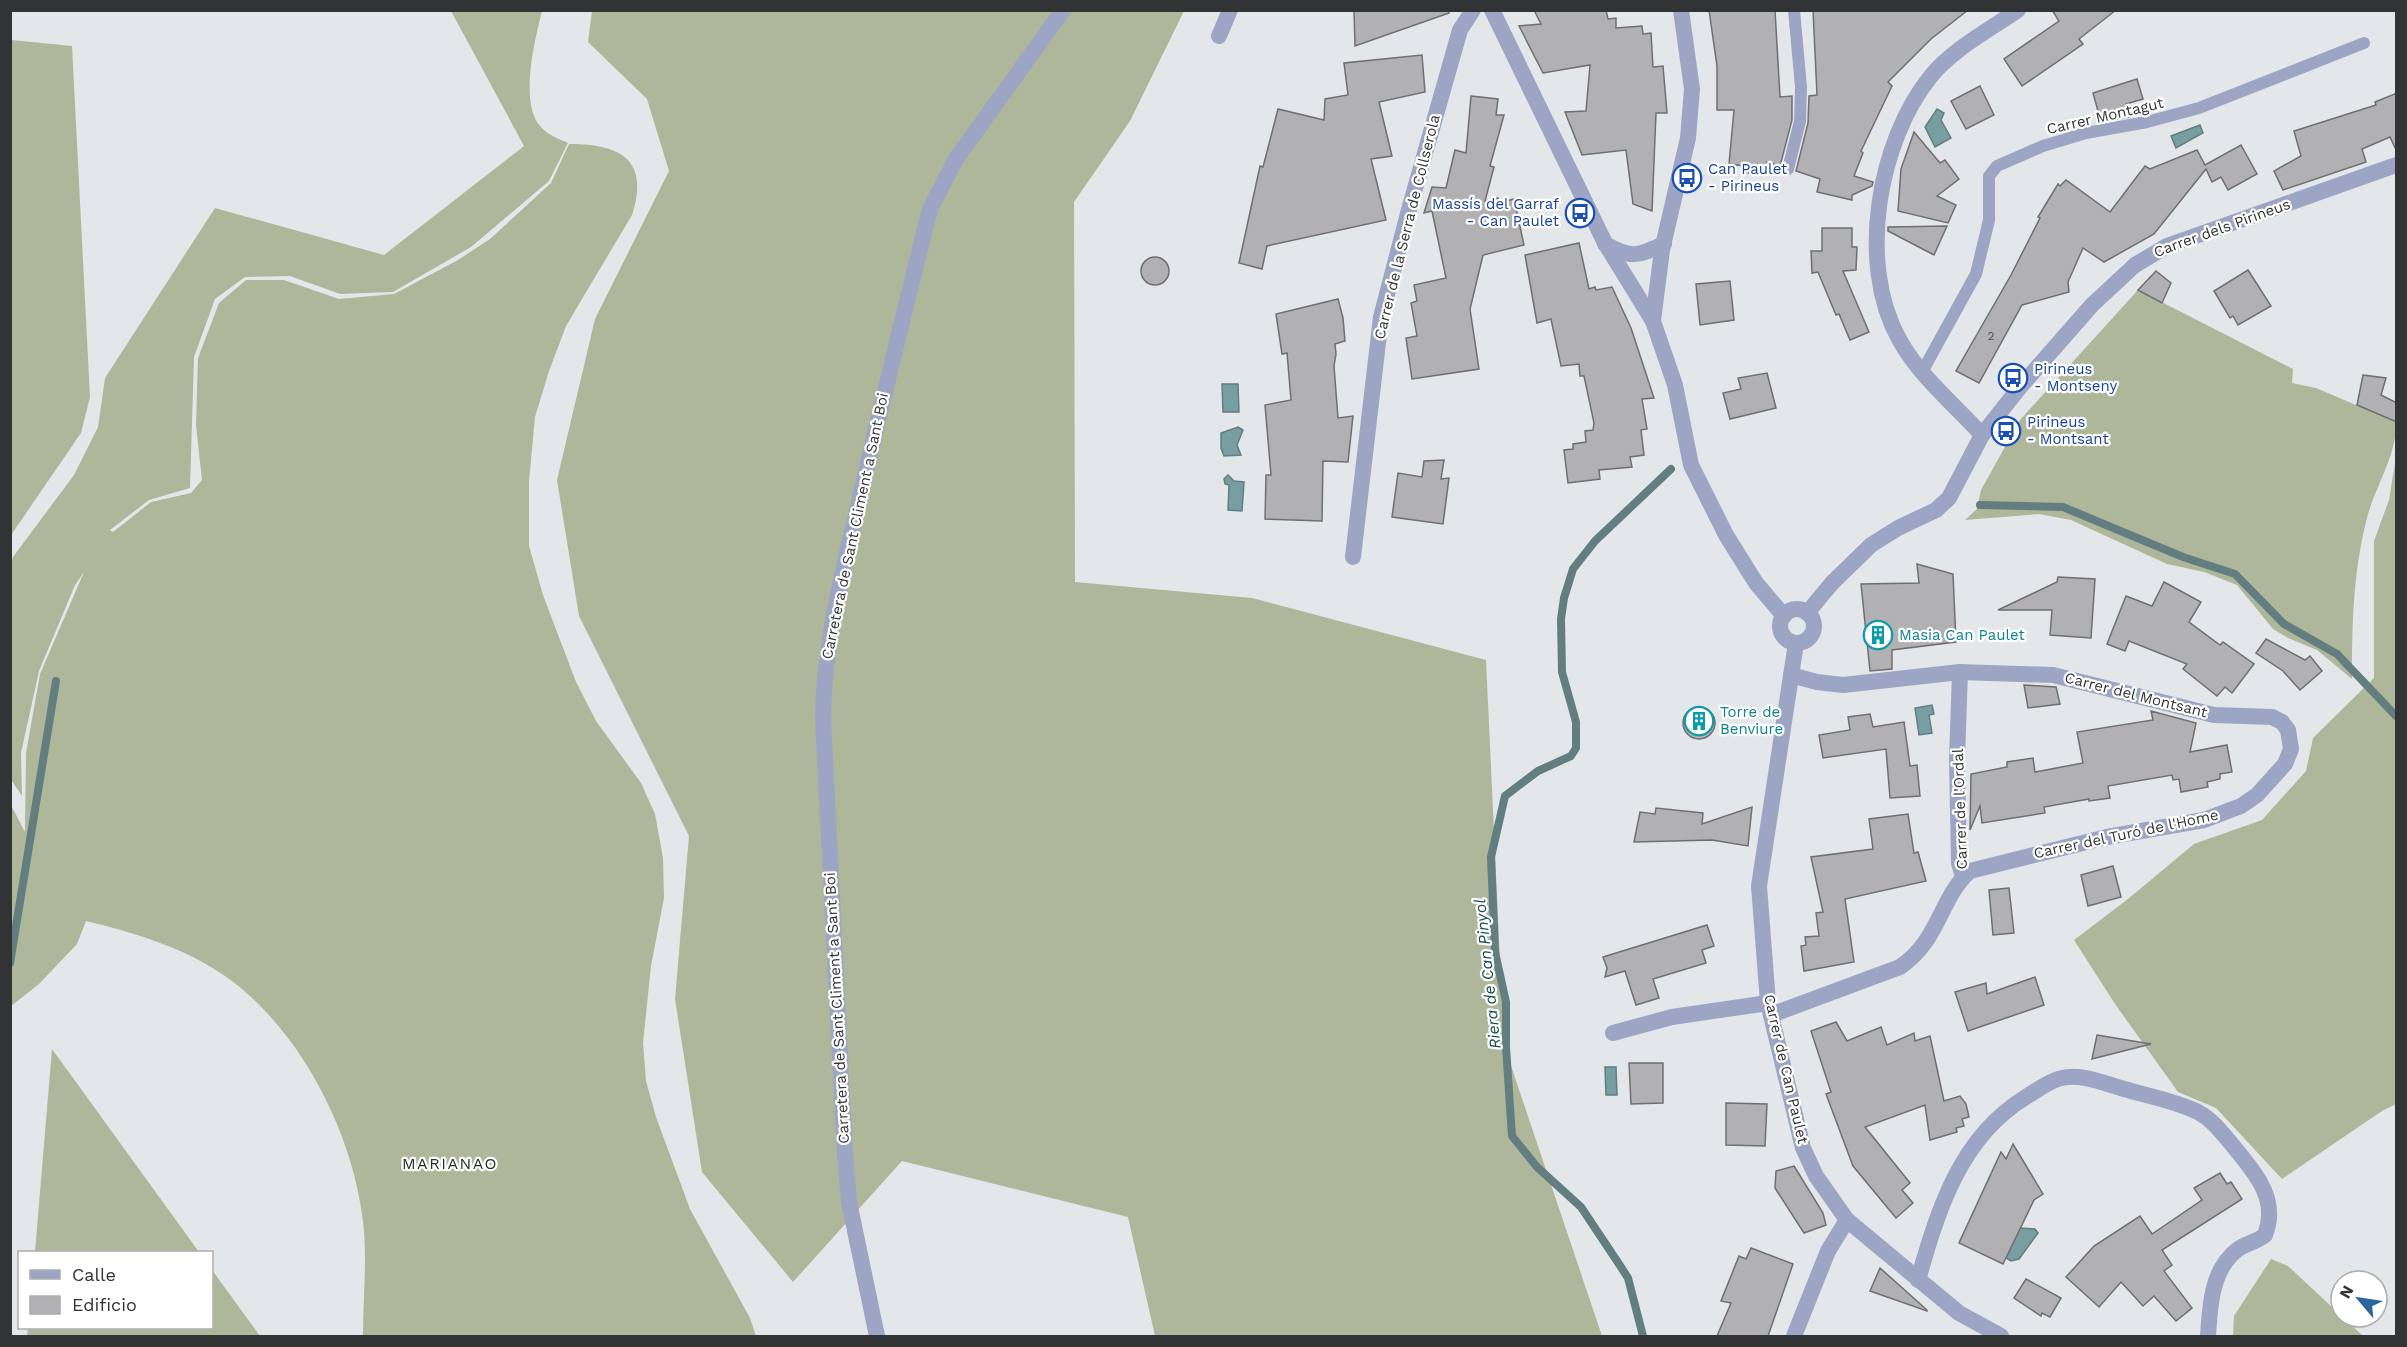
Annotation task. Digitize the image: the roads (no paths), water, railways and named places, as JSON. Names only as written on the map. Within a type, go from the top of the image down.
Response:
[{"type":"street","name":"Carretera de Sant Climent a Sant Boi","points":[[877,1336],[849,1202],[846,1167],[823,718],[824,675],[830,631],[930,209],[956,159],[1063,10]]},
{"type":"street","points":[[1219,36],[1230,10]]},
{"type":"street","name":"Carrer de la Serra de Collserola","points":[[1353,557],[1381,317],[1460,30],[1473,10]]},
{"type":"street","points":[[1492,10],[1605,243],[1653,321],[1675,385],[1691,465],[1726,535],[1756,583],[1784,616]]},
{"type":"street","points":[[1653,321],[1664,244],[1688,138],[1691,99],[1688,56],[1681,10]]},
{"type":"street","points":[[1982,435],[1922,372],[1898,339],[1886,307],[1881,283],[1878,216],[1880,188],[1887,160],[1913,102],[1931,75],[1954,54],[2018,10]]},
{"type":"street","name":"Carrer dels Pirineus","points":[[1808,613],[1832,583],[1871,545],[1898,528],[1936,510],[1949,498],[1982,435],[2020,387],[2092,305],[2135,265],[2153,252],[2397,165]]},
{"type":"street","points":[[1605,243],[1621,254],[1635,256],[1664,244]]},
{"type":"street","points":[[1798,609],[1808,613],[1813,624],[1812,633],[1808,639],[1796,643],[1788,641],[1781,632],[1784,616],[1798,609]]},
{"type":"street","name":"Carrer de Can Paulet","points":[[1796,643],[1758,886],[1770,1009],[1803,1148],[1816,1176],[1847,1220],[1959,1313],[2001,1336]]},
{"type":"street","name":"Carrer del Montsant","points":[[1791,675],[1817,682],[1843,685],[1960,672],[2053,675],[2214,715],[2272,717],[2282,723],[2291,739]]},
{"type":"street","name":"Carrer de l'Ordal","points":[[1613,1033],[1672,1017],[1770,1009],[1900,968],[1911,960],[1936,926],[1963,877],[1959,863],[1957,759],[1960,672]]},
{"type":"street","name":"Carrer del Turó de l'Home","points":[[1963,877],[1978,867],[2220,816],[2258,795],[2288,759],[2291,739]]},
{"type":"street","points":[[1917,1280],[1936,1216],[1949,1185],[1968,1153],[2003,1113],[2042,1087],[2067,1077],[2091,1079],[2198,1112],[2209,1120],[2260,1180],[2270,1209],[2270,1224],[2265,1235],[2239,1249],[2228,1258],[2219,1272],[2214,1288],[2208,1336]]},
{"type":"street","points":[[1794,1336],[1828,1251],[1847,1220]]},
{"type":"lane","points":[[1788,169],[1800,121],[1801,87],[1794,10]]},
{"type":"lane","name":"Carrer Montagut","points":[[1922,372],[1976,274],[1989,220],[1989,176],[1997,166],[2043,146],[2086,133],[2147,122],[2199,108],[2364,43]]},
{"type":"water","points":[[1937,109],[1944,113],[1941,120],[1951,138],[1935,147],[1925,127]]},
{"type":"water","points":[[2200,125],[2203,133],[2176,148],[2171,136]]},
{"type":"water","points":[[1222,384],[1238,384],[1239,412],[1223,412]]},
{"type":"water","points":[[1238,427],[1243,430],[1237,445],[1241,455],[1224,456],[1221,448],[1221,433]]},
{"type":"water","points":[[1228,475],[1234,481],[1244,482],[1242,511],[1228,510],[1229,485],[1225,484],[1224,479]]},
{"type":"water","points":[[1932,705],[1934,714],[1929,715],[1932,733],[1919,735],[1915,708]]},
{"type":"water","points":[[1605,1067],[1616,1067],[1617,1095],[1606,1095]]},
{"type":"water","points":[[2020,1228],[2035,1229],[2038,1233],[2019,1259],[2011,1261],[2006,1258]]},
{"type":"waterway","name":"Riera de Can Pinyol","points":[[1643,1336],[1628,1278],[1619,1264],[1581,1207],[1537,1167],[1512,1136],[1506,1047],[1506,1002],[1495,952],[1491,857],[1505,796],[1538,771],[1571,756],[1576,748],[1576,722],[1562,672],[1561,619],[1564,598],[1573,569],[1595,541],[1671,469]]},
{"type":"waterway","points":[[1980,505],[2063,507],[2183,557],[2235,574],[2284,624],[2337,654],[2396,716]]},
{"type":"waterway","name":"Riera de Can Pinyol","points":[[10,963],[56,681]]},
{"type":"place","name":"Can Paulet - Pirineus","points":[[1687,178]]},
{"type":"place","name":"Massís del Garraf - Can Paulet","points":[[1580,213]]},
{"type":"place","name":"Pirineus - Montseny","points":[[2013,378]]},
{"type":"place","name":"Pirineus - Montsant","points":[[2006,431]]},
{"type":"place","name":"Masia Can Paulet","points":[[1878,635]]},
{"type":"place","name":"Torre de Benviure","points":[[1699,721]]},
{"type":"district","name":"MARIANAO","points":[[450,1163]]}]
